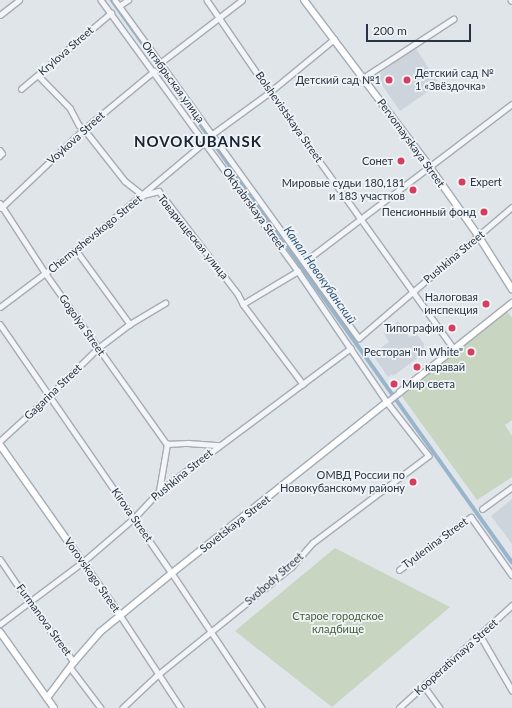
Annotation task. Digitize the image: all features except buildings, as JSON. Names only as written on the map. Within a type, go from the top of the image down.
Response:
[{"type":"main road","name":"Pervomayskaya Street","points":[[304,0],[429,166],[479,237],[512,289]]},
{"type":"main road","name":"Sovetskaya Street","points":[[400,392],[455,350],[512,303]]},
{"type":"main road","name":"Sovetskaya Street","points":[[47,698],[72,664],[100,632],[387,402]]},
{"type":"main road","name":"Vorovskogo Street","points":[[0,445],[120,615]]},
{"type":"main road","points":[[0,632],[54,708]]},
{"type":"street","points":[[0,15],[19,0]]},
{"type":"street","name":"Oktyabrskaya Street","points":[[102,0],[298,271],[387,402]]},
{"type":"street","name":"Октябрьская улица","points":[[115,0],[358,338]]},
{"type":"street","points":[[119,6],[128,0]]},
{"type":"street","name":"Bolshevistskaya Street","points":[[208,0],[270,92],[455,350]]},
{"type":"street","points":[[160,63],[242,0]]},
{"type":"street","name":"Krylova Street","points":[[21,89],[111,13]]},
{"type":"street","points":[[363,78],[453,20]]},
{"type":"street","points":[[211,135],[270,92],[334,39]]},
{"type":"street","name":"Voykova Street","points":[[1,207],[84,129],[154,71]]},
{"type":"street","name":"Товарищеская улица","points":[[38,75],[70,108],[79,125],[84,129],[125,181],[143,195],[159,191],[238,294],[243,304],[303,384]]},
{"type":"street","points":[[304,262],[512,104]]},
{"type":"street","name":"Chernyshevskogo Street","points":[[0,307],[76,250],[143,195],[205,141]]},
{"type":"street","points":[[0,150],[2,153],[0,156]]},
{"type":"street","name":"Gogolya Street","points":[[1,207],[46,274],[167,444]]},
{"type":"street","name":"Pushkina Street","points":[[358,338],[512,208]]},
{"type":"street","points":[[76,250],[130,324]]},
{"type":"street","points":[[243,304],[298,271]]},
{"type":"street","name":"Gagarina Street","points":[[0,441],[50,396],[98,348],[130,324],[165,303]]},
{"type":"street","name":"Kirova Street","points":[[0,324],[172,573],[262,708]]},
{"type":"street","name":"Pushkina Street","points":[[0,624],[83,562],[134,518],[159,491],[351,348]]},
{"type":"street","name":"Sovetskaya Street","points":[[387,402],[400,392]]},
{"type":"street","name":"Svobody Street","points":[[123,708],[158,675],[292,567],[313,543],[429,456],[387,402]]},
{"type":"street","points":[[159,491],[167,444],[188,443],[219,445]]},
{"type":"street","points":[[482,509],[512,487]]},
{"type":"street","name":"Tyulenina Street","points":[[399,570],[471,517],[512,575]]},
{"type":"street","name":"Furmanova Street","points":[[0,559],[101,708]]},
{"type":"street","name":"Kooperativnaya Street","points":[[399,708],[512,605]]},
{"type":"street","name":"Vorovskogo Street","points":[[120,615],[181,708]]},
{"type":"street","points":[[480,635],[512,690]]},
{"type":"street","points":[[424,686],[440,708]]},
{"type":"shaded area","name":"Детский сад № 1 «Звёздочка»","points":[[415,47],[439,84],[400,111],[376,76]]},
{"type":"shaded area","points":[[398,321],[409,337],[416,333],[424,344],[424,347],[420,351],[423,354],[393,376],[392,374],[388,377],[372,354],[389,342],[384,333]]},
{"type":"shaded area","points":[[512,499],[512,544],[491,516]]},
{"type":"green space","points":[[506,310],[512,318],[512,420],[505,425],[512,436],[512,477],[477,500],[401,395]]},
{"type":"green space","name":"Старое городское кладбище","points":[[335,548],[450,607],[332,707],[235,631]]},
{"type":"waterway","name":"Канал Новокубанский","points":[[112,0],[512,562]]},
{"type":"place","name":"Детский сад №1","points":[[389,80]]},
{"type":"place","name":"Детский сад № 1 «Звёздочка»","points":[[407,80]]},
{"type":"place","name":"Сонет","points":[[401,161]]},
{"type":"place","name":"Expert","points":[[462,182]]},
{"type":"place","name":"Мировые судьи 180,181 и 183 участков","points":[[413,190]]},
{"type":"place","name":"Пенсионный фонд","points":[[484,212]]},
{"type":"place","name":"Налоговая инспекция","points":[[486,304]]},
{"type":"place","name":"Типография","points":[[452,328]]},
{"type":"place","name":"Ресторан \"In White\"","points":[[471,352]]},
{"type":"place","name":"каравай","points":[[417,367]]},
{"type":"place","name":"Мир света","points":[[394,384]]},
{"type":"place","name":"ОМВД России по Новокубанскому району","points":[[413,482]]},
{"type":"district","name":"NOVOKUBANSK","points":[[198,142]]}]
